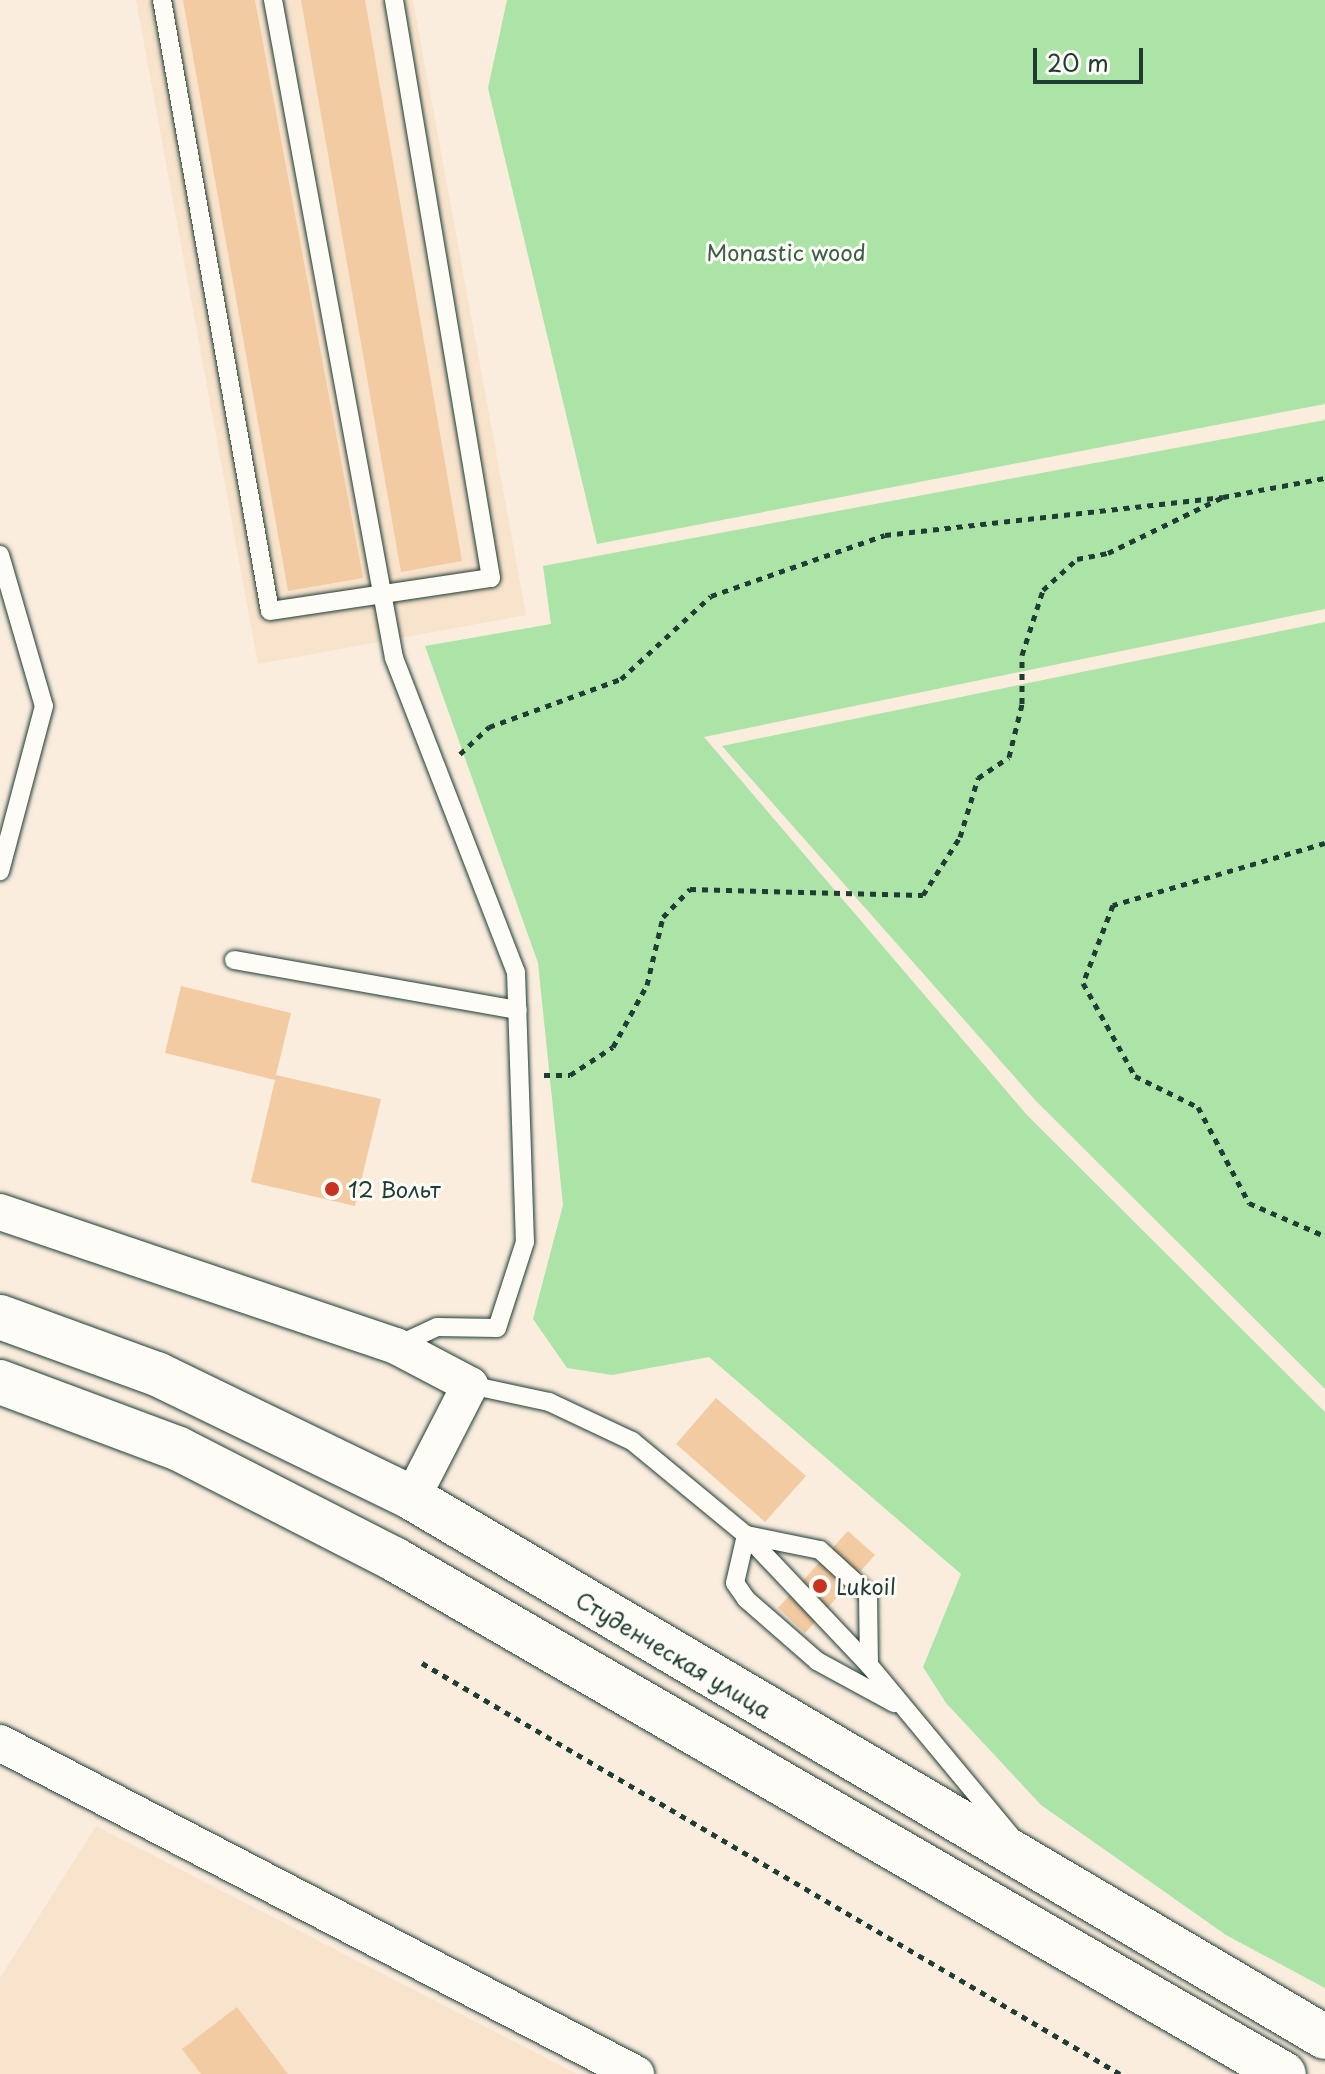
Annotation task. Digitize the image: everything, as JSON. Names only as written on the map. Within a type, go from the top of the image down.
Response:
[{"type":"main road","name":"Студенческая улица","points":[[0,1317],[157,1374],[412,1498],[1047,1878],[1325,2037]]},
{"type":"main road","points":[[0,1382],[179,1449],[394,1559],[1284,2074]]},
{"type":"main road","points":[[394,1559],[412,1498]]},
{"type":"street","points":[[0,1212],[396,1346],[470,1385],[412,1498]]},
{"type":"street","points":[[0,1743],[636,2074]]},
{"type":"lane","points":[[162,0],[270,611],[491,578],[394,0]]},
{"type":"lane","points":[[273,0],[394,658],[516,972],[525,1242],[497,1328],[437,1327],[396,1346]]},
{"type":"lane","points":[[0,555],[44,706],[0,871]]},
{"type":"lane","points":[[234,960],[518,1010]]},
{"type":"lane","points":[[470,1385],[549,1402],[632,1441],[746,1535],[869,1665],[1047,1878]]},
{"type":"lane","points":[[746,1535],[820,1550],[868,1594],[869,1665]]},
{"type":"lane","points":[[746,1535],[735,1583],[746,1599],[817,1661],[904,1709]]},
{"type":"path","points":[[438,773],[489,727],[621,679],[711,596],[870,540],[1223,497],[1325,478]]},
{"type":"path","points":[[520,1064],[530,1075],[570,1075],[613,1047],[647,985],[663,917],[690,889],[923,895],[960,837],[978,778],[1009,757],[1022,704],[1022,655],[1043,590],[1077,559],[1108,553],[1223,497]]},
{"type":"path","points":[[1325,843],[1113,905],[1083,983],[1135,1076],[1198,1107],[1249,1203],[1325,1236]]},
{"type":"path","points":[[422,1663],[1120,2074]]},
{"type":"shaded area","points":[[136,0],[413,0],[526,615],[258,664]]},
{"type":"shaded area","points":[[96,1826],[577,2074],[0,2074],[0,1978]]},
{"type":"green space","name":"Monastic wood","points":[[507,0],[1325,0],[1325,404],[597,544],[488,88]]},
{"type":"green space","points":[[1325,420],[1325,609],[704,737],[1027,1115],[1325,1412],[1325,1988],[1226,1935],[1041,1805],[946,1703],[923,1667],[961,1574],[709,1357],[612,1375],[567,1368],[533,1319],[563,1205],[538,963],[425,646],[551,624],[543,566]]},
{"type":"green space","points":[[1325,622],[1325,1389],[1035,1100],[722,746]]},
{"type":"building","points":[[183,0],[255,0],[363,578],[288,591]]},
{"type":"building","points":[[301,0],[365,0],[462,561],[401,572]]},
{"type":"building","points":[[181,986],[291,1013],[276,1075],[381,1099],[355,1206],[251,1182],[275,1080],[165,1053]]},
{"type":"building","points":[[716,1398],[806,1476],[765,1522],[676,1444]]},
{"type":"building","points":[[848,1531],[875,1555],[805,1633],[778,1608]]},
{"type":"building","points":[[237,2007],[288,2074],[201,2074],[182,2049]]},
{"type":"place","name":"12 Вольт","points":[[332,1189]]},
{"type":"place","name":"Lukoil","points":[[820,1586]]}]
